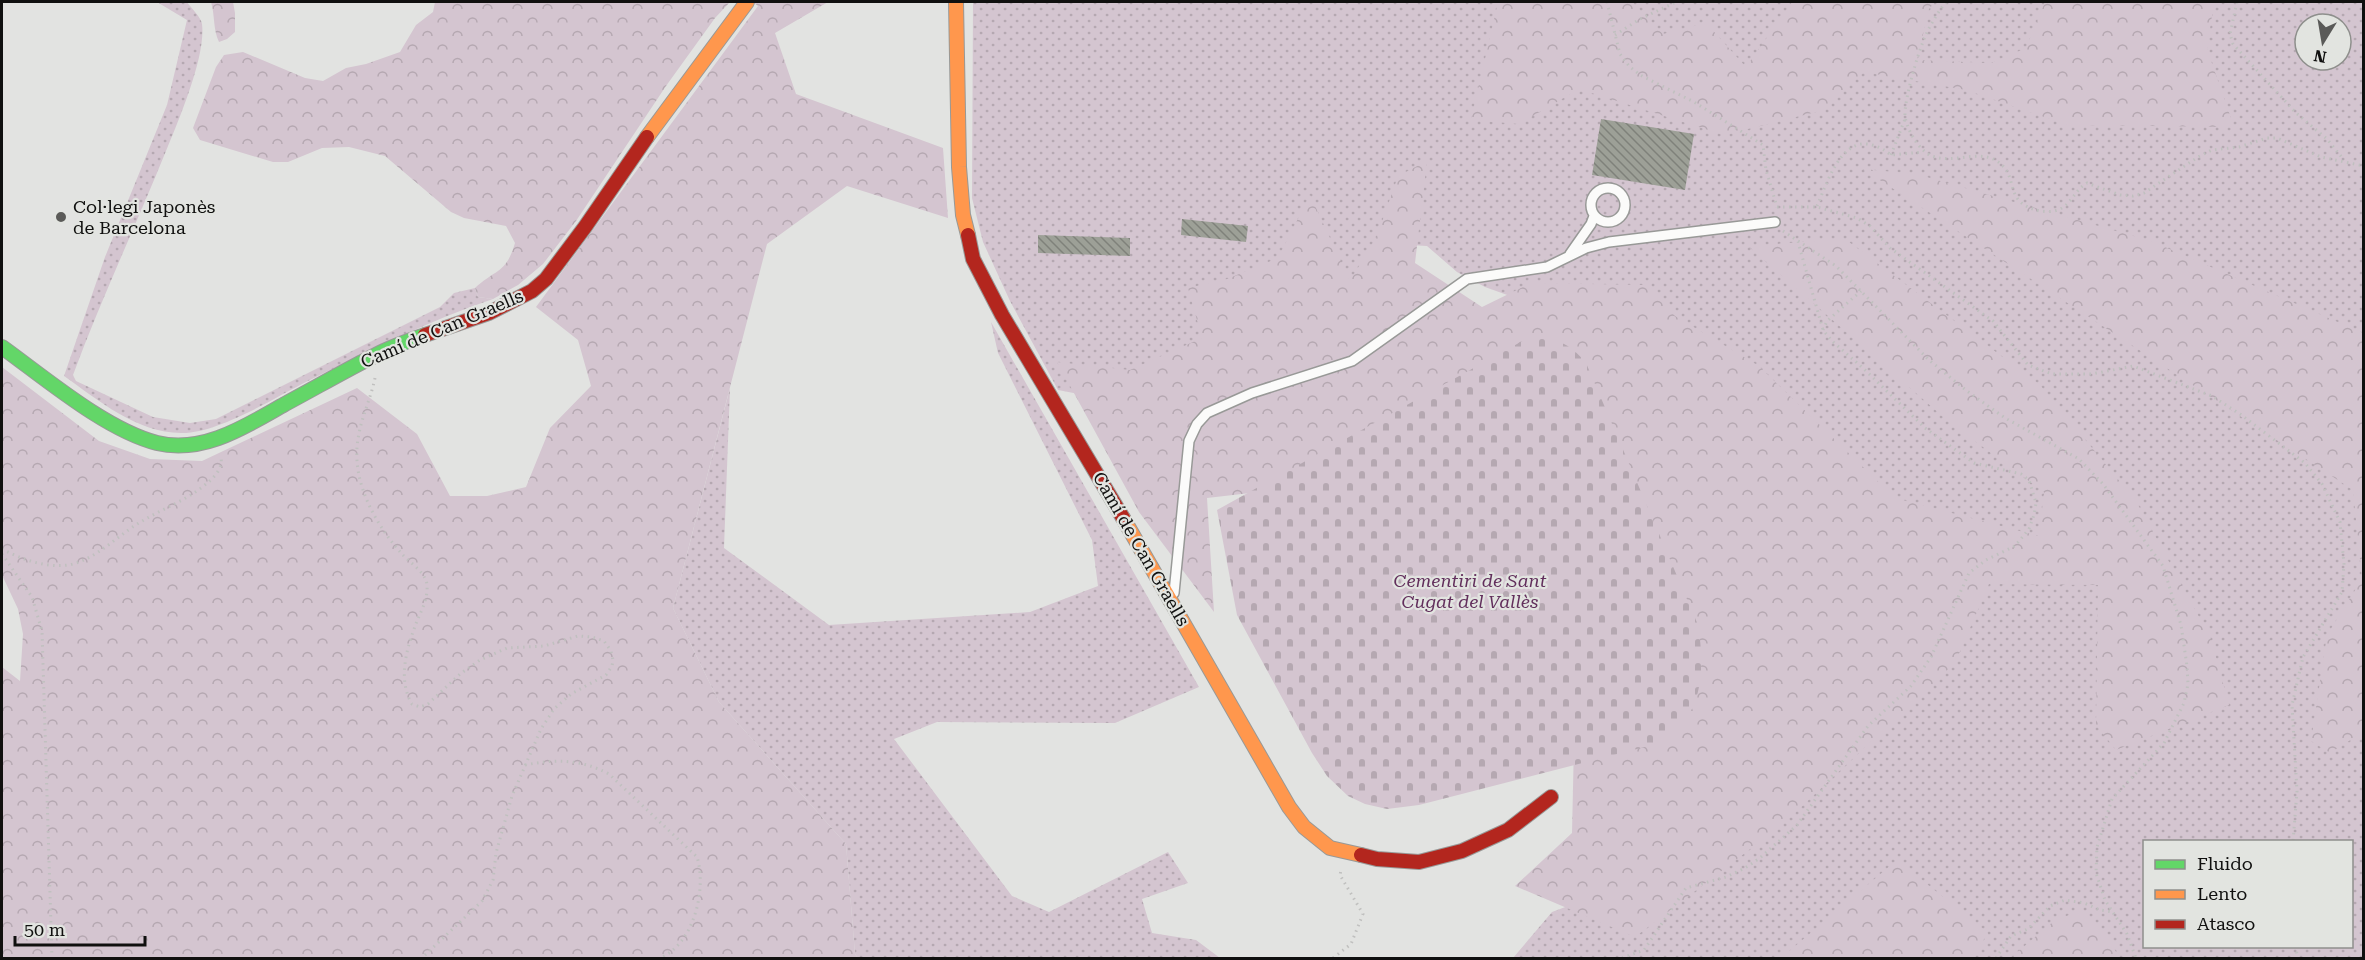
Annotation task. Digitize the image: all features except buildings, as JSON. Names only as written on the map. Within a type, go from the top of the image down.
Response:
[{"type":"street","name":"Camí de Can Graells","points":[[2,347],[91,409],[131,433],[174,446],[217,440],[270,414],[375,355],[512,303],[532,291],[546,279],[585,227],[671,102],[747,2]]},
{"type":"street","name":"Camí de Can Graells","points":[[956,2],[959,167],[963,215],[973,259],[1002,315],[1173,602],[1289,807],[1304,827],[1330,848],[1377,859],[1419,862],[1462,851],[1508,830],[1551,797]]},
{"type":"lane","points":[[1567,258],[1591,225],[1594,216]]},
{"type":"lane","points":[[1173,602],[1189,441],[1197,424],[1207,413],[1252,393],[1352,361],[1467,279],[1547,267],[1586,248],[1609,242],[1775,222]]},
{"type":"path","points":[[1606,2],[1620,54],[1640,75],[1694,102],[1763,145],[1766,170],[1777,207],[1817,207],[1844,213],[1870,226],[1890,248],[1993,321],[2028,365],[2052,374],[2092,374],[2133,366],[2154,372],[2212,396],[2240,414],[2305,464],[2322,484],[2340,522],[2344,564],[2342,592],[2303,657],[2292,705],[2297,791],[2293,840]]},
{"type":"path","points":[[1615,36],[1640,19],[1676,2]]},
{"type":"path","points":[[1891,155],[1905,117],[1908,94],[1925,36],[1946,2]]},
{"type":"path","points":[[2237,2],[2230,34],[2233,44],[2295,112],[2327,140],[2344,161]]},
{"type":"path","points":[[1905,117],[1917,145],[1923,152],[1940,159],[1986,157],[1996,160],[2007,169],[2014,196],[2021,204],[2044,212],[2064,207],[2079,187],[2087,183],[2121,195],[2133,196],[2144,193],[2212,150],[2239,147],[2266,138],[2277,138],[2321,157],[2364,166]]},
{"type":"path","points":[[1817,207],[1844,153],[1852,146],[1860,143],[1881,147],[1891,155],[1923,152]]},
{"type":"path","points":[[1775,222],[1782,231],[1836,266],[1929,360],[1966,392],[2005,418],[2079,459],[2103,484],[2163,566],[2181,625],[2188,684],[2184,703],[2164,742],[2112,799],[2097,847],[2096,873],[2105,900],[2127,934],[2136,958]]},
{"type":"path","points":[[1622,958],[1644,950],[1686,888],[1726,877],[1745,868],[1760,858],[1797,825],[1868,726],[1911,686],[1931,657],[1969,573],[1986,560],[2015,546],[2029,529],[2034,515],[2036,503],[2030,480],[2021,474],[1974,463],[1925,428],[1832,341],[1823,330],[1798,242]]},
{"type":"path","points":[[1823,330],[1827,321],[1862,291]]},
{"type":"path","points":[[375,355],[376,374],[357,440],[359,477],[363,494],[385,530],[401,552],[423,574],[428,584],[410,639],[405,668],[406,694],[412,704],[420,707],[428,704],[460,674],[480,660],[507,648],[544,646],[578,636],[604,641],[614,660],[606,675],[571,694],[554,709],[541,729],[502,828],[493,880],[482,901],[422,958]]},
{"type":"path","points":[[2,549],[18,558],[35,562],[67,565],[83,560],[140,522],[195,493],[208,483],[217,473],[222,462],[217,440]]},
{"type":"path","points":[[2,554],[32,597],[42,631],[52,958]]},
{"type":"path","points":[[525,765],[559,760],[594,766],[609,774],[697,857],[700,868],[700,891],[693,918],[682,941],[674,950],[660,958]]},
{"type":"path","points":[[1333,958],[1351,944],[1363,914],[1340,875],[1344,851]]},
{"type":"path","points":[[1995,958],[2011,936],[2028,929],[2049,906],[2065,900],[2113,912]]},
{"type":"green space","points":[[157,2],[187,2],[202,24],[200,52],[179,119],[73,375],[76,381],[153,417],[190,423],[216,419],[440,307],[454,293],[475,288],[478,297],[493,299],[396,338],[243,415],[195,432],[165,432],[134,421],[104,405],[64,376],[105,257],[167,105],[187,20]]},
{"type":"green space","points":[[211,2],[233,2],[235,32],[219,42],[216,33]]},
{"type":"green space","points":[[435,2],[730,2],[715,18],[666,86],[576,221],[543,264],[518,285],[493,299],[478,297],[475,288],[504,266],[512,253],[515,243],[506,226],[464,218],[451,212],[385,156],[349,147],[322,148],[288,162],[273,162],[200,140],[193,128],[216,67],[224,55],[243,52],[305,78],[323,81],[346,68],[366,64],[400,52],[416,25],[433,12]]},
{"type":"green space","points":[[753,2],[828,2],[775,33],[796,94],[943,148],[948,218],[847,186],[767,244],[673,608],[719,702],[846,844],[855,954],[858,958],[2,958],[2,667],[20,681],[23,634],[18,609],[2,575],[2,367],[99,441],[150,459],[202,461],[357,388],[417,434],[450,496],[487,496],[526,487],[550,428],[591,386],[578,340],[536,307],[758,6]]},
{"type":"green space","points":[[973,2],[2363,2],[2363,958],[1513,958],[1552,912],[1584,900],[1653,846],[1527,302],[1485,287],[1457,272],[1427,246],[1392,244],[1380,280],[1089,396],[1058,390],[1010,301],[983,242],[972,198]]},
{"type":"green space","points":[[1498,2],[1632,2],[1663,34],[1706,23],[1746,67],[1792,2],[1935,2],[1929,9],[1917,60],[1991,63],[2026,48],[2045,2],[2214,2],[2207,49],[2234,127],[2067,125],[1966,90],[1864,72],[1820,111],[1724,135],[1579,89],[1519,124],[1471,120]]},
{"type":"green space","points":[[1427,161],[1415,263],[1482,307],[1531,283],[1645,285],[1675,316],[1759,366],[1895,498],[2039,536],[2044,492],[1949,422],[1748,246],[1845,239],[2040,385],[2136,501],[2211,639],[2229,705],[2116,750],[2096,725],[2098,585],[1989,584],[1955,663],[1783,824],[1635,937],[1515,886],[1572,833],[1574,743],[1286,489],[1207,498],[1214,612],[1139,512],[1057,362],[1130,370],[1202,338],[1188,288],[1227,279],[1278,258],[1310,195],[1350,281],[1377,236],[1398,176]]},
{"type":"green space","points":[[1863,169],[1916,174],[2151,241],[2363,333],[2363,732],[2330,753],[2311,741],[2327,635],[2362,579],[2353,490]]},
{"type":"green space","points":[[991,322],[1199,687],[1115,723],[937,722],[894,739],[1012,896],[1049,912],[1168,852],[1188,883],[1142,899],[1152,933],[1196,940],[1220,958],[858,958],[855,954],[846,844],[719,702],[673,608],[730,388],[724,548],[829,625],[1030,612],[1098,586],[1092,540],[998,353]]},
{"type":"green space","name":"Cementiri de Sant Cugat del Vallès","points":[[1528,338],[1554,340],[1561,343],[1574,350],[1586,363],[1698,625],[1701,675],[1696,700],[1684,722],[1664,742],[1419,805],[1387,809],[1365,804],[1348,796],[1327,776],[1312,753],[1237,615],[1217,510]]},
{"type":"green space","points":[[1897,860],[1988,933],[1972,958],[1781,958]]},
{"type":"green space","points":[[2079,911],[2102,930],[2120,958],[2013,958],[2054,921]]},
{"type":"traffic: fast","points":[[2,347],[76,402],[117,427],[157,443],[191,445],[240,429],[380,353],[425,335]]},
{"type":"traffic: slow","points":[[647,137],[747,2]]},
{"type":"traffic: slow","points":[[956,2],[959,167],[963,215],[968,235]]},
{"type":"traffic: slow","points":[[1123,518],[1289,807],[1304,827],[1330,848],[1361,855]]},
{"type":"traffic: jam","points":[[425,335],[489,313],[532,291],[546,279],[647,137]]},
{"type":"traffic: jam","points":[[968,235],[973,259],[1002,315],[1123,518]]},
{"type":"traffic: jam","points":[[1361,855],[1377,859],[1419,862],[1462,851],[1508,830],[1551,797]]},
{"type":"place","name":"Col·legi Japonès de Barcelona","points":[[61,217]]}]
